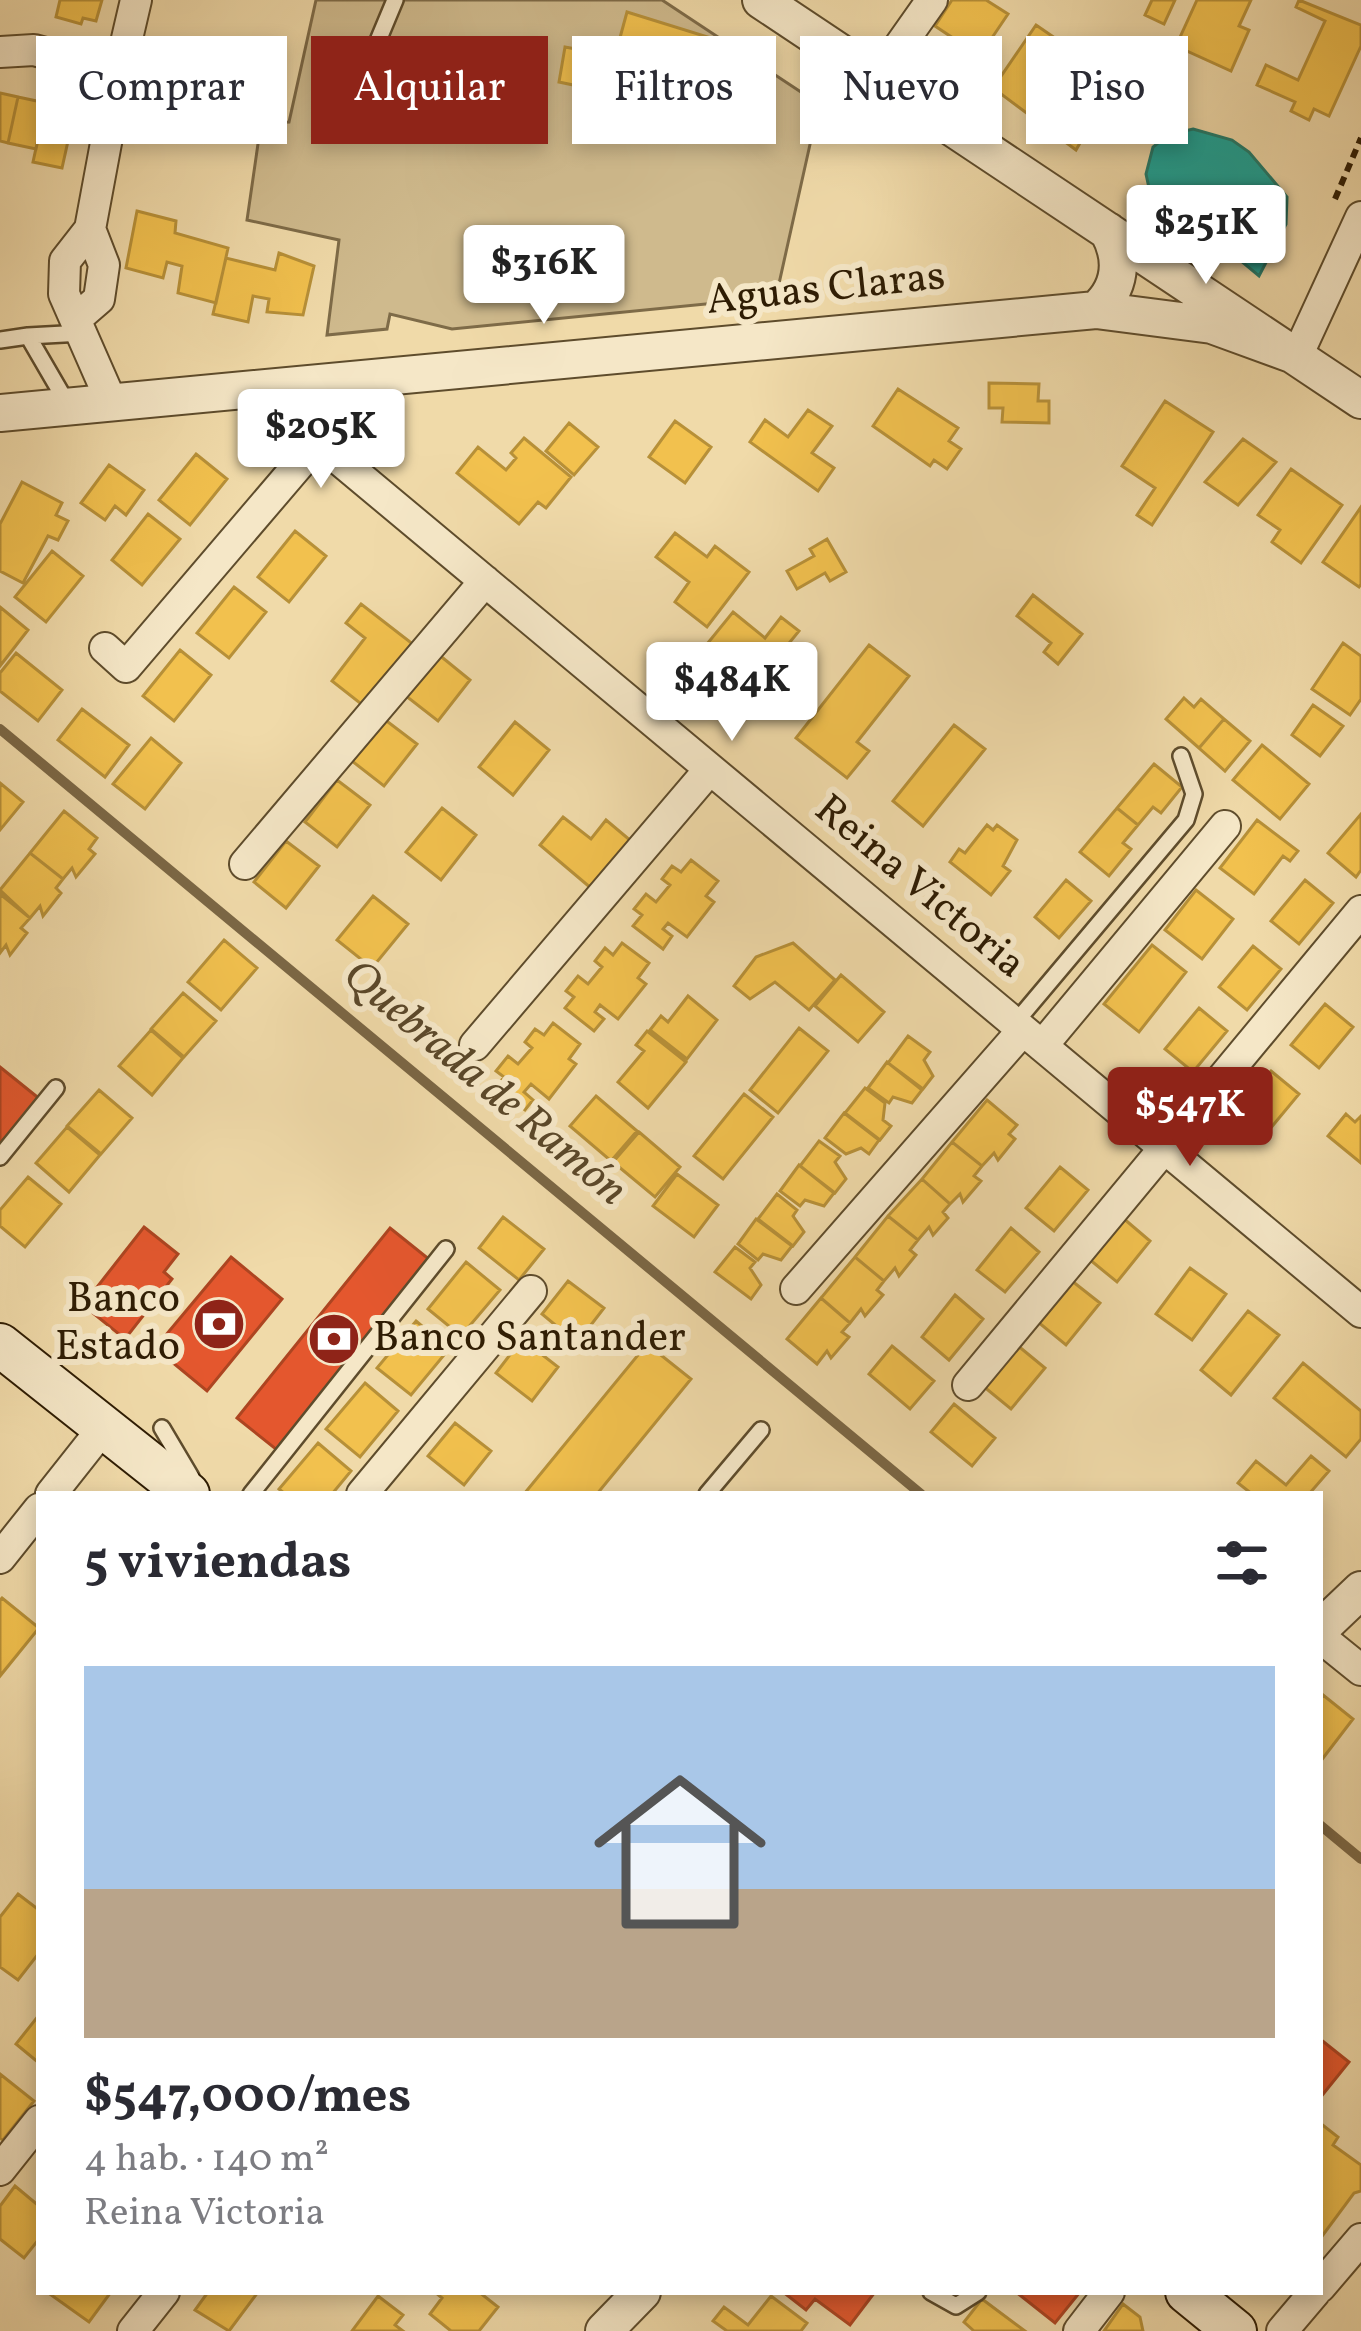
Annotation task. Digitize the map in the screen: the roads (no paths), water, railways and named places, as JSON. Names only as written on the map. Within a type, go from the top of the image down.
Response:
[{"type":"main road","points":[[4,1356],[184,1491]]},
{"type":"main road","points":[[1190,2295],[1234,2331]]},
{"type":"street","points":[[128,36],[136,0]]},
{"type":"street","points":[[907,36],[932,0]]},
{"type":"street","points":[[764,1],[815,36]]},
{"type":"street","points":[[0,52],[36,51]]},
{"type":"street","points":[[106,144],[92,219],[104,265],[99,298],[80,326],[111,401]]},
{"type":"street","points":[[977,144],[1361,400]]},
{"type":"street","points":[[1297,356],[1361,217]]},
{"type":"street","points":[[1096,310],[1111,294],[1119,271],[1108,231]]},
{"type":"street","name":"Aguas Claras","points":[[0,413],[1096,310],[1213,325],[1297,356]]},
{"type":"street","name":"Reina Victoria","points":[[257,391],[1361,1312]]},
{"type":"street","points":[[105,647],[126,667],[318,442]]},
{"type":"street","points":[[245,864],[484,581]]},
{"type":"street","points":[[475,1045],[710,769]]},
{"type":"street","points":[[796,1289],[1026,1033],[1225,826]]},
{"type":"street","points":[[968,1385],[1361,911]]},
{"type":"street","points":[[364,1491],[531,1291]]},
{"type":"street","points":[[53,1491],[104,1427]]},
{"type":"street","points":[[0,1558],[36,1513]]},
{"type":"street","points":[[1323,1630],[1361,1591]]},
{"type":"street","points":[[1323,1636],[1361,1670]]},
{"type":"street","points":[[0,2170],[36,2125]]},
{"type":"street","points":[[1323,2283],[1361,2239]]},
{"type":"street","points":[[133,2331],[162,2295]]},
{"type":"street","points":[[604,2331],[639,2295]]},
{"type":"street","points":[[1078,2331],[1107,2295]]},
{"type":"street","points":[[1282,2331],[1313,2295]]},
{"type":"lane","points":[[380,36],[395,0]]},
{"type":"lane","points":[[0,340],[80,326]]},
{"type":"lane","points":[[28,337],[69,406]]},
{"type":"lane","points":[[1026,1033],[1186,820],[1194,794],[1181,756]]},
{"type":"lane","points":[[0,1157],[56,1088]]},
{"type":"lane","points":[[253,1491],[446,1249]]},
{"type":"lane","points":[[162,1428],[199,1491]]},
{"type":"lane","points":[[710,1491],[761,1430]]},
{"type":"lane","points":[[936,2295],[956,2306],[974,2295]]},
{"type":"waterway","name":"Quebrada de Ramón","points":[[0,729],[917,1491]]},
{"type":"waterway","name":"Quebrada de Ramón","points":[[1323,1827],[1361,1859]]},
{"type":"place","name":"Banco Estado","points":[[219,1324]]},
{"type":"place","name":"Banco Santander","points":[[334,1339]]}]
